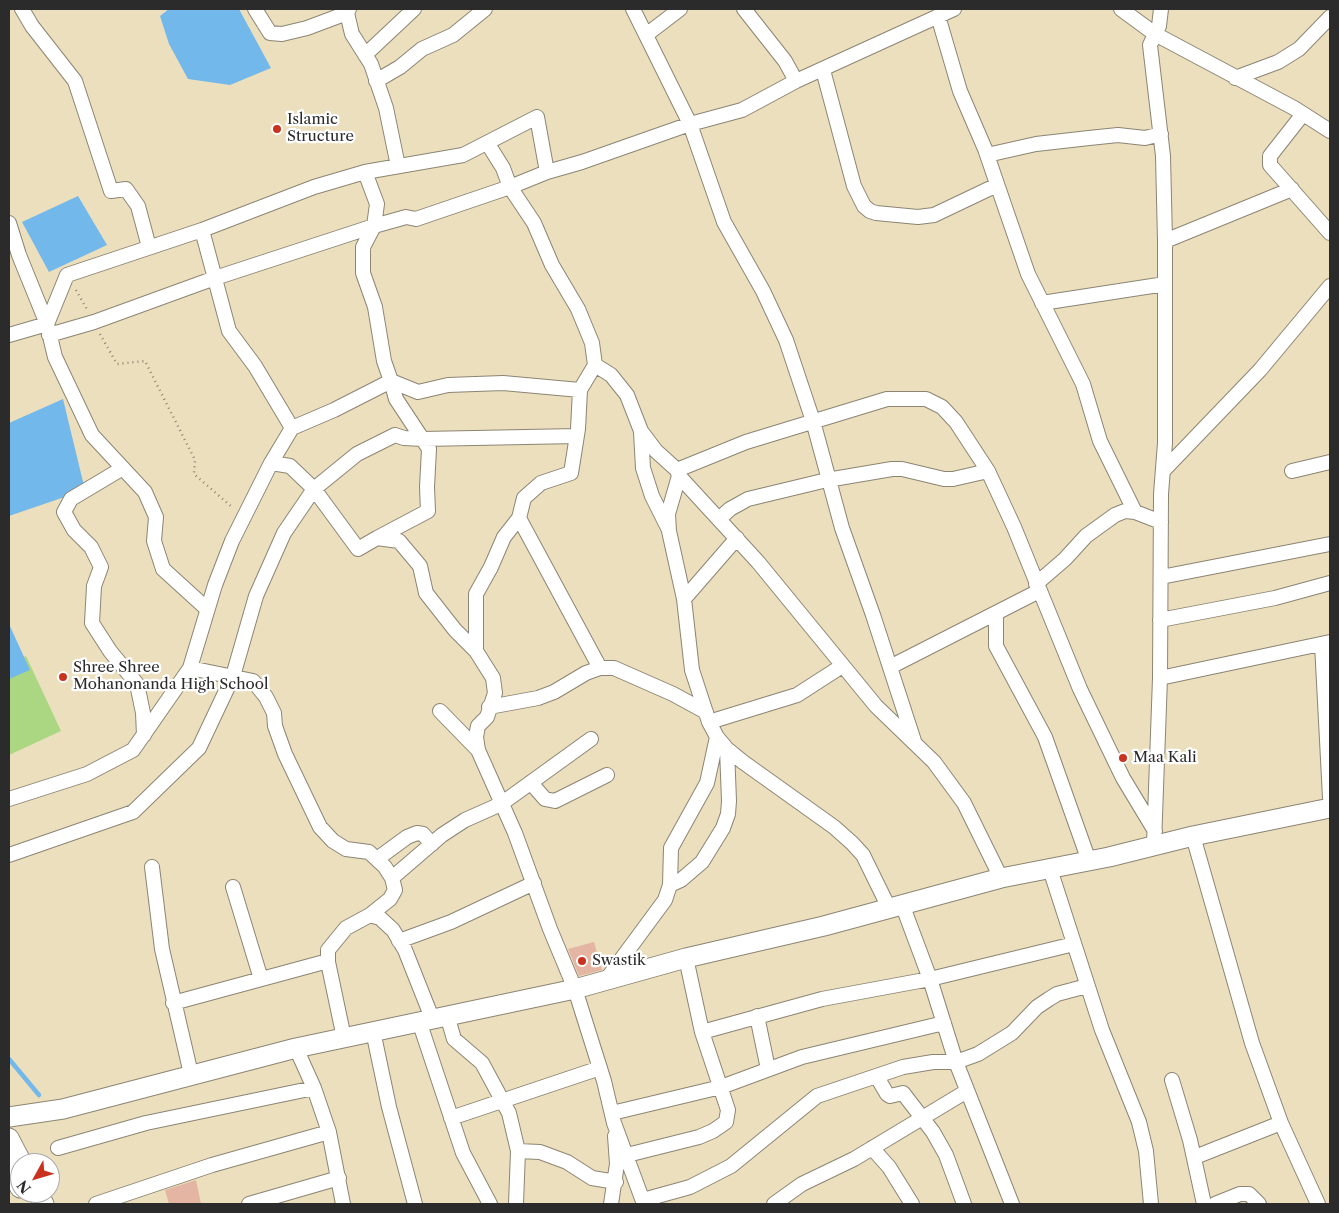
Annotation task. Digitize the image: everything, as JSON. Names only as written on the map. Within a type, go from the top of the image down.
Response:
[{"type":"main road","points":[[9,1117],[63,1109],[137,1091],[190,1074],[296,1048],[575,989],[686,958],[824,926],[1001,878],[1089,861],[1155,838],[1193,836],[1330,808]]},
{"type":"main road","points":[[9,1130],[63,1109]]},
{"type":"main road","points":[[9,1138],[17,1153]]},
{"type":"street","points":[[22,9],[32,26],[76,81],[111,191],[126,189],[138,206],[149,248]]},
{"type":"street","points":[[255,9],[270,32],[282,34],[307,28],[348,11],[352,34],[365,55],[386,108],[398,166]]},
{"type":"street","points":[[365,55],[414,9]]},
{"type":"street","points":[[376,81],[400,67],[422,49],[452,35],[484,9]]},
{"type":"street","points":[[633,9],[690,124],[724,222],[777,318],[813,421],[827,480],[914,740]]},
{"type":"street","points":[[646,35],[680,9]]},
{"type":"street","points":[[744,9],[785,61],[796,81]]},
{"type":"street","points":[[9,335],[94,322],[215,278],[374,226],[406,217],[416,219],[510,187],[547,172],[635,145],[690,124],[742,110],[796,81],[954,9]]},
{"type":"street","points":[[1121,9],[1155,34],[1304,114],[1330,131]]},
{"type":"street","points":[[1155,838],[1160,678],[1162,471],[1165,443],[1165,240],[1161,134],[1150,44],[1162,17],[1161,9]]},
{"type":"street","points":[[938,16],[960,92],[987,155],[1019,252],[1083,384],[1100,441],[1135,512]]},
{"type":"street","points":[[1235,78],[1278,62],[1299,49],[1330,17]]},
{"type":"street","points":[[823,70],[854,186],[864,206],[870,211],[918,218],[934,215],[997,185]]},
{"type":"street","points":[[1304,114],[1273,152],[1269,160],[1274,171],[1330,233]]},
{"type":"street","points":[[48,329],[68,274],[202,230],[266,204],[365,172],[463,155],[488,144],[537,117],[547,172]]},
{"type":"street","points":[[987,155],[1036,144],[1118,135],[1145,138],[1161,134]]},
{"type":"street","points":[[476,651],[476,594],[491,567],[504,537],[519,518],[524,498],[541,483],[572,473],[580,390],[595,366],[592,343],[578,309],[552,265],[534,222],[510,187],[503,168],[488,144]]},
{"type":"street","points":[[271,463],[290,466],[314,489],[358,549],[428,511],[426,487],[429,449],[396,399],[384,361],[375,307],[363,273],[363,247],[374,226],[377,204],[365,172]]},
{"type":"street","points":[[1165,240],[1292,189]]},
{"type":"street","points":[[9,223],[19,255],[48,329],[55,357],[92,434],[145,492],[156,517],[154,541],[163,569],[208,609]]},
{"type":"street","points":[[202,230],[229,331],[255,366],[292,428]]},
{"type":"street","points":[[1042,302],[1165,284]]},
{"type":"street","points":[[1162,471],[1260,370],[1330,286]]},
{"type":"street","points":[[595,366],[611,375],[627,395],[641,431],[656,451],[737,538],[876,706],[914,740],[934,762],[964,803],[1001,878]]},
{"type":"street","points":[[9,799],[87,774],[133,750],[190,668],[215,585],[244,517],[271,463],[292,428],[334,410],[391,381],[418,392],[448,385],[503,383],[580,390]]},
{"type":"street","points":[[678,473],[746,442],[769,437],[813,421],[887,399],[926,399],[942,407],[956,422],[988,471],[1104,739],[1155,838]]},
{"type":"street","points":[[641,431],[643,468],[652,496],[670,530]]},
{"type":"street","points":[[9,855],[133,812],[199,748],[233,676],[256,596],[284,533],[314,489],[357,454],[396,435],[404,438],[423,439],[577,436]]},
{"type":"street","points":[[1292,471],[1330,462]]},
{"type":"street","points":[[123,468],[71,499],[64,512],[74,530],[91,547],[101,567],[94,586],[92,624],[110,651],[137,684],[143,713],[144,735]]},
{"type":"street","points":[[719,519],[730,509],[748,499],[827,480],[892,469],[902,469],[944,479],[953,479],[988,471]]},
{"type":"street","points":[[678,473],[668,514],[670,530],[684,599],[692,670],[717,737],[727,750],[852,843],[863,855],[896,906],[930,978],[956,1062],[1012,1204]]},
{"type":"street","points":[[890,667],[996,613],[1037,587],[1096,527],[1115,515],[1125,511],[1135,512],[1161,522]]},
{"type":"street","points":[[519,518],[600,668]]},
{"type":"street","points":[[377,538],[399,540],[420,566],[426,593],[455,630],[476,651],[493,678],[495,693],[487,717],[478,726],[476,737],[478,750],[515,834],[550,930],[575,989],[600,1068],[613,1118],[644,1202],[690,1187],[713,1177],[751,1151],[817,1096],[830,1090],[917,1064],[956,1062],[1001,1041],[1038,1007],[1057,994],[1087,986]]},
{"type":"street","points":[[684,599],[737,538]]},
{"type":"street","points":[[1160,577],[1330,544]]},
{"type":"street","points":[[1160,620],[1275,598],[1330,583]]},
{"type":"street","points":[[996,613],[996,646],[1045,737],[1089,861]]},
{"type":"street","points":[[1160,678],[1326,643],[1330,798]]},
{"type":"street","points":[[489,707],[538,698],[600,668],[614,668],[673,694],[708,717],[797,695],[842,666]]},
{"type":"street","points":[[190,668],[233,676],[253,682],[266,697],[274,713],[275,726],[285,754],[320,827],[333,841],[346,849],[369,852],[392,878],[395,890],[390,899],[370,915],[346,928],[328,950],[328,961],[344,1038]]},
{"type":"street","points":[[440,711],[478,750]]},
{"type":"street","points":[[606,980],[657,914],[670,885],[671,848],[707,783],[717,737]]},
{"type":"street","points":[[392,878],[432,844],[465,820],[501,804],[591,739]]},
{"type":"street","points":[[670,885],[681,880],[702,862],[728,814],[727,750]]},
{"type":"street","points":[[531,783],[545,799],[555,801],[607,775]]},
{"type":"street","points":[[377,859],[407,837],[417,833],[423,834],[432,844]]},
{"type":"street","points":[[1193,836],[1252,1043],[1280,1123],[1318,1204]]},
{"type":"street","points":[[152,866],[162,949],[190,1074]]},
{"type":"street","points":[[1050,869],[1102,1030],[1139,1122],[1146,1150],[1151,1204]]},
{"type":"street","points":[[399,941],[451,922],[534,883]]},
{"type":"street","points":[[233,887],[261,979]]},
{"type":"street","points":[[370,915],[380,918],[393,930],[414,967],[433,1018],[451,1118],[463,1153],[490,1204]]},
{"type":"street","points":[[702,1032],[861,990],[930,978],[1074,944]]},
{"type":"street","points":[[627,1155],[699,1137],[713,1131],[726,1122],[728,1110],[702,1032],[686,958]]},
{"type":"street","points":[[173,1004],[328,961]]},
{"type":"street","points":[[757,1016],[768,1069]]},
{"type":"street","points":[[433,1018],[482,1063],[503,1100],[514,1130],[518,1151],[516,1204]]},
{"type":"street","points":[[613,1118],[721,1087],[810,1055],[944,1024]]},
{"type":"street","points":[[373,1031],[389,1107],[415,1204]]},
{"type":"street","points":[[296,1048],[314,1088],[329,1132],[343,1204]]},
{"type":"street","points":[[451,1118],[600,1068]]},
{"type":"street","points":[[877,1077],[886,1094],[890,1096],[903,1093],[940,1143],[964,1204]]},
{"type":"street","points":[[1172,1080],[1195,1157],[1204,1204]]},
{"type":"street","points":[[58,1148],[146,1123],[314,1088]]},
{"type":"street","points":[[774,1204],[802,1184],[872,1148],[967,1091]]},
{"type":"street","points":[[611,1204],[616,1182],[613,1118]]},
{"type":"street","points":[[1195,1157],[1280,1123]]},
{"type":"street","points":[[96,1204],[212,1165],[329,1132]]},
{"type":"street","points":[[872,1148],[889,1167],[912,1204]]},
{"type":"street","points":[[518,1151],[540,1152],[567,1162],[592,1178],[616,1182]]},
{"type":"street","points":[[249,1204],[338,1178]]},
{"type":"street","points":[[1215,1204],[1240,1194],[1248,1194],[1259,1204]]},
{"type":"path","points":[[68,274],[117,364],[145,361],[195,460],[194,474],[244,517]]},
{"type":"green space","points":[[26,656],[61,731],[9,755],[9,663]]},
{"type":"water","points":[[169,9],[239,9],[271,68],[230,85],[188,79],[169,44],[160,16]]},
{"type":"water","points":[[78,196],[107,245],[49,272],[22,222]]},
{"type":"water","points":[[63,399],[85,490],[9,516],[9,423]]},
{"type":"water","points":[[9,624],[30,670],[9,679]]},
{"type":"building","name":"Swastik","points":[[594,942],[602,970],[579,976],[568,949]]},
{"type":"building","points":[[196,1180],[201,1204],[169,1204],[165,1190]]},
{"type":"waterway","points":[[9,1059],[39,1095]]},
{"type":"place","name":"Islamic Structure","points":[[277,129]]},
{"type":"place","name":"Shree Shree Mohanonanda High School","points":[[63,677]]},
{"type":"place","name":"Maa Kali","points":[[1123,758]]},
{"type":"place","name":"Swastik","points":[[582,961]]}]
